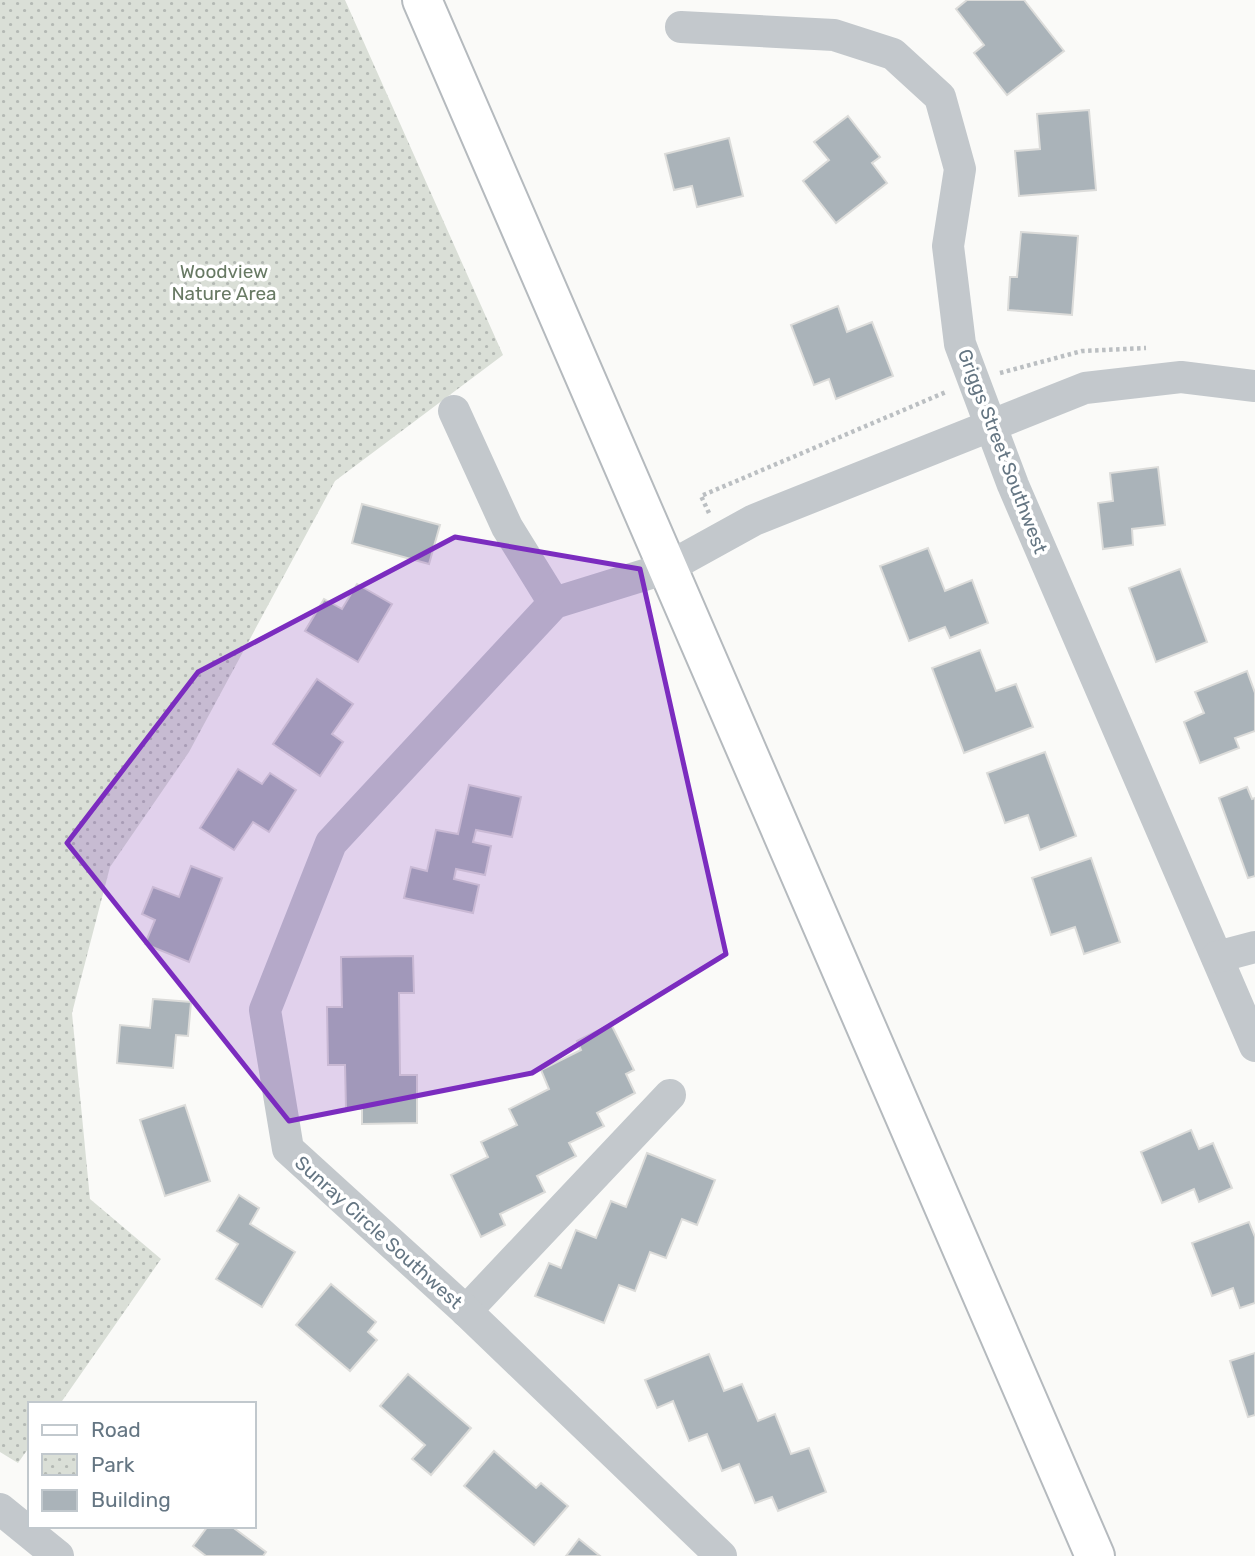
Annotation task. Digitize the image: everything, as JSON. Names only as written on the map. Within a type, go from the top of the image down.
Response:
[{"type":"main road","points":[[422,0],[1095,1556]]},
{"type":"street","name":"Griggs Street Southwest","points":[[681,27],[834,35],[893,54],[940,97],[960,169],[948,246],[960,344],[1019,497],[1255,1046]]},
{"type":"street","name":"Sunray Circle Southwest","points":[[721,1556],[466,1311],[288,1149],[265,1010],[331,843],[554,603],[667,568],[754,520],[1085,388],[1181,377],[1255,386]]},
{"type":"street","points":[[454,411],[507,527],[554,603]]},
{"type":"street","points":[[1217,957],[1255,947]]},
{"type":"street","points":[[466,1311],[670,1095]]},
{"type":"street","points":[[0,1509],[58,1556]]},
{"type":"highlighted area","points":[[455,537],[640,569],[726,954],[532,1073],[289,1121],[67,843],[198,672]]},
{"type":"green space","name":"Woodview Nature Area","points":[[0,0],[345,0],[503,355],[335,481],[189,752],[110,867],[72,1013],[90,1199],[161,1259],[61,1402],[28,1402],[28,1449],[18,1463],[0,1452]]},
{"type":"building","points":[[967,0],[1024,0],[1064,51],[1007,95],[974,53],[984,45],[956,9]]},
{"type":"building","points":[[1089,110],[1096,190],[1019,196],[1015,151],[1040,149],[1037,114]]},
{"type":"building","points":[[848,116],[880,157],[872,163],[887,183],[836,223],[803,181],[829,160],[814,142]]},
{"type":"building","points":[[729,138],[743,196],[697,207],[692,186],[674,190],[665,154]]},
{"type":"building","points":[[1021,232],[1078,236],[1072,315],[1008,310],[1010,277],[1017,277]]},
{"type":"building","points":[[838,306],[847,332],[872,322],[893,376],[836,399],[829,379],[814,385],[791,325]]},
{"type":"building","points":[[1158,467],[1165,525],[1132,529],[1133,545],[1103,549],[1098,503],[1113,501],[1110,473]]},
{"type":"building","points":[[362,504],[440,525],[429,564],[352,543]]},
{"type":"building","points":[[928,548],[945,591],[972,580],[988,623],[950,638],[945,627],[909,641],[880,566]]},
{"type":"building","points":[[1180,569],[1207,642],[1156,662],[1129,588]]},
{"type":"building","points":[[357,584],[392,604],[358,662],[305,631],[324,599],[342,609]]},
{"type":"building","points":[[980,650],[996,691],[1016,684],[1033,727],[964,753],[932,668]]},
{"type":"building","points":[[1247,671],[1255,693],[1255,731],[1235,738],[1239,748],[1200,763],[1184,722],[1204,713],[1195,692]]},
{"type":"building","points":[[317,679],[353,704],[332,734],[343,742],[320,776],[273,744]]},
{"type":"building","points":[[1045,752],[1076,836],[1040,850],[1028,815],[1005,823],[987,773]]},
{"type":"building","points":[[238,769],[262,784],[270,773],[296,790],[269,832],[253,822],[234,850],[200,828]]},
{"type":"building","points":[[469,785],[521,797],[512,837],[476,830],[473,842],[491,846],[485,875],[456,869],[454,879],[479,885],[473,913],[404,898],[411,867],[427,871],[436,830],[458,834]]},
{"type":"building","points":[[1247,787],[1252,799],[1255,798],[1255,876],[1248,878],[1219,798]]},
{"type":"building","points":[[1091,858],[1120,942],[1084,954],[1075,927],[1051,935],[1032,878]]},
{"type":"building","points":[[191,866],[222,878],[189,962],[145,944],[155,920],[142,914],[153,887],[179,897]]},
{"type":"building","points":[[413,956],[414,993],[399,993],[400,1075],[417,1075],[417,1123],[362,1124],[362,1109],[346,1109],[345,1065],[328,1065],[327,1007],[342,1007],[341,957]]},
{"type":"building","points":[[153,999],[191,1002],[188,1036],[176,1035],[173,1068],[117,1063],[120,1025],[150,1028]]},
{"type":"building","points":[[611,1024],[634,1070],[626,1074],[635,1093],[597,1113],[604,1126],[569,1143],[576,1156],[537,1176],[545,1192],[500,1214],[505,1225],[481,1237],[451,1175],[488,1157],[481,1142],[517,1125],[509,1109],[549,1089],[541,1070],[581,1050],[577,1041]]},
{"type":"building","points":[[185,1105],[210,1181],[165,1196],[140,1120]]},
{"type":"building","points":[[1191,1130],[1199,1149],[1213,1143],[1232,1188],[1199,1202],[1194,1189],[1162,1203],[1141,1152]]},
{"type":"building","points":[[647,1153],[715,1180],[697,1225],[682,1219],[666,1258],[650,1252],[635,1291],[619,1285],[604,1323],[535,1296],[549,1263],[561,1268],[576,1230],[596,1238],[611,1201],[626,1207]]},
{"type":"building","points":[[239,1195],[259,1208],[250,1224],[295,1252],[262,1307],[216,1279],[238,1244],[217,1231]]},
{"type":"building","points":[[1249,1222],[1255,1237],[1255,1303],[1240,1308],[1233,1288],[1212,1296],[1192,1243]]},
{"type":"building","points":[[331,1284],[376,1322],[368,1332],[377,1340],[350,1371],[296,1325]]},
{"type":"building","points":[[1255,1353],[1255,1415],[1248,1417],[1230,1361]]},
{"type":"building","points":[[709,1354],[724,1391],[742,1384],[758,1421],[775,1414],[791,1454],[809,1448],[826,1492],[778,1511],[772,1497],[755,1503],[739,1464],[722,1471],[707,1434],[689,1441],[673,1401],[657,1408],[645,1380]]},
{"type":"building","points":[[408,1374],[471,1428],[431,1475],[412,1459],[425,1445],[380,1406]]},
{"type":"building","points":[[494,1451],[536,1488],[541,1483],[568,1506],[534,1545],[464,1486]]},
{"type":"building","points":[[206,1528],[234,1528],[266,1552],[263,1556],[206,1556],[193,1546]]},
{"type":"building","points":[[579,1539],[600,1556],[566,1556]]}]
